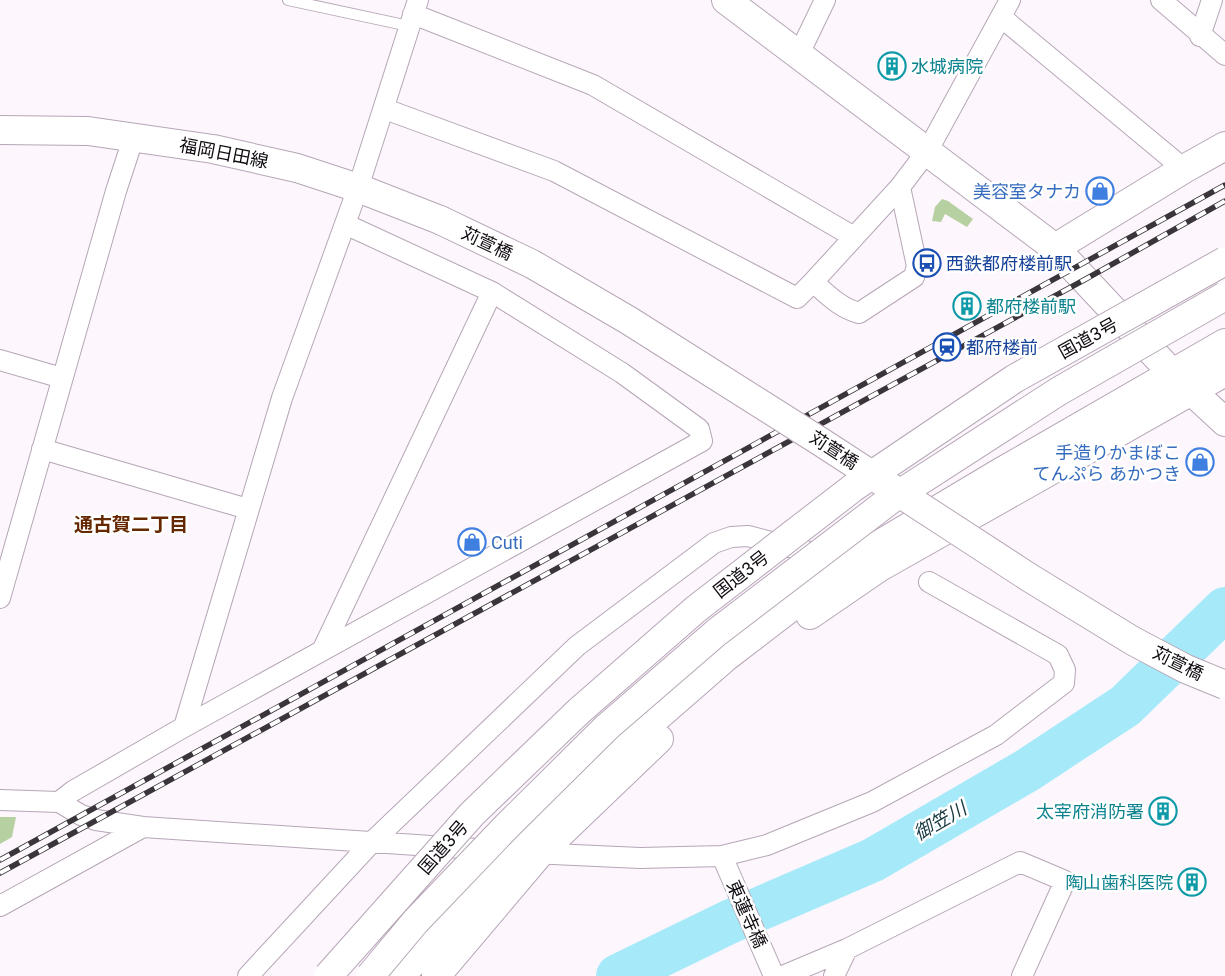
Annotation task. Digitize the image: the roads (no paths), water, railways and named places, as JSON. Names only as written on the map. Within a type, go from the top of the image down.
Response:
[{"type":"main road","points":[[726,0],[928,150],[1055,248],[1182,383],[1225,422]]},
{"type":"main road","name":"福岡日田線","points":[[0,130],[88,131],[134,136],[213,149],[297,168],[358,188],[440,220]]},
{"type":"main road","points":[[1055,248],[1225,146]]},
{"type":"main road","name":"苅萱橋","points":[[440,220],[532,264],[628,320],[1125,636],[1186,669],[1225,685]]},
{"type":"main road","name":"国道3号","points":[[328,976],[472,814],[579,711],[696,609],[854,487],[1014,379],[1225,261]]},
{"type":"main road","name":"国道3号","points":[[370,976],[416,921],[508,825],[608,727],[717,632],[890,500],[1059,391],[1225,296]]},
{"type":"main road","points":[[398,976],[528,852],[672,726],[788,629],[880,566],[1182,383],[1225,343]]},
{"type":"main road","points":[[436,976],[528,852],[586,780],[726,657],[850,562],[1001,472],[1182,383],[1225,372]]},
{"type":"street","points":[[799,54],[825,0]]},
{"type":"street","points":[[1161,0],[1200,36],[1225,55]]},
{"type":"street","points":[[1200,36],[1212,0]]},
{"type":"street","points":[[385,109],[554,171],[797,298],[900,187],[928,150],[1005,9],[1184,169]]},
{"type":"street","points":[[184,727],[282,398],[385,109],[413,13],[593,85],[854,237]]},
{"type":"street","points":[[0,598],[116,191],[134,136]]},
{"type":"street","points":[[813,282],[840,306],[859,313],[914,277],[917,266],[900,187]]},
{"type":"street","points":[[59,802],[73,790],[184,727],[702,441],[699,429],[622,373],[492,292],[345,224]]},
{"type":"street","points":[[322,650],[492,292]]},
{"type":"street","points":[[0,360],[62,378]]},
{"type":"street","points":[[42,449],[248,509]]},
{"type":"street","points":[[248,976],[373,841],[577,646],[714,543],[731,536],[748,536],[850,562]]},
{"type":"street","points":[[0,800],[59,802],[81,815],[96,820],[143,827],[725,863],[872,802],[996,734],[1064,683],[1066,670],[1058,655],[929,582]]},
{"type":"street","points":[[0,906],[143,827]]},
{"type":"street","points":[[783,976],[847,948],[1020,862],[1065,881],[1022,976]]},
{"type":"street","name":"東蓮寺橋","points":[[725,863],[770,967]]},
{"type":"street","points":[[834,976],[847,948]]},
{"type":"lane","points":[[288,0],[413,13]]},
{"type":"waterway","name":"御笠川","points":[[618,976],[729,922],[873,860],[1026,771],[1125,706],[1225,609]]},
{"type":"railway","points":[[0,860],[1225,185]]},
{"type":"railway","points":[[0,873],[1225,201]]},
{"type":"place","name":"水城病院","points":[[892,66]]},
{"type":"place","name":"美容室タナカ","points":[[1100,191]]},
{"type":"place","name":"西鉄都府楼前駅","points":[[927,263]]},
{"type":"place","name":"都府楼前駅","points":[[967,306]]},
{"type":"place","name":"都府楼前","points":[[947,347]]},
{"type":"place","name":"手造りかまぼこ てんぷら あかつき","points":[[1200,462]]},
{"type":"place","name":"Cuti","points":[[472,542]]},
{"type":"place","name":"太宰府消防署","points":[[1163,811]]},
{"type":"place","name":"陶山歯科医院","points":[[1192,882]]},
{"type":"district","name":"通古賀二丁目","points":[[131,524]]}]
